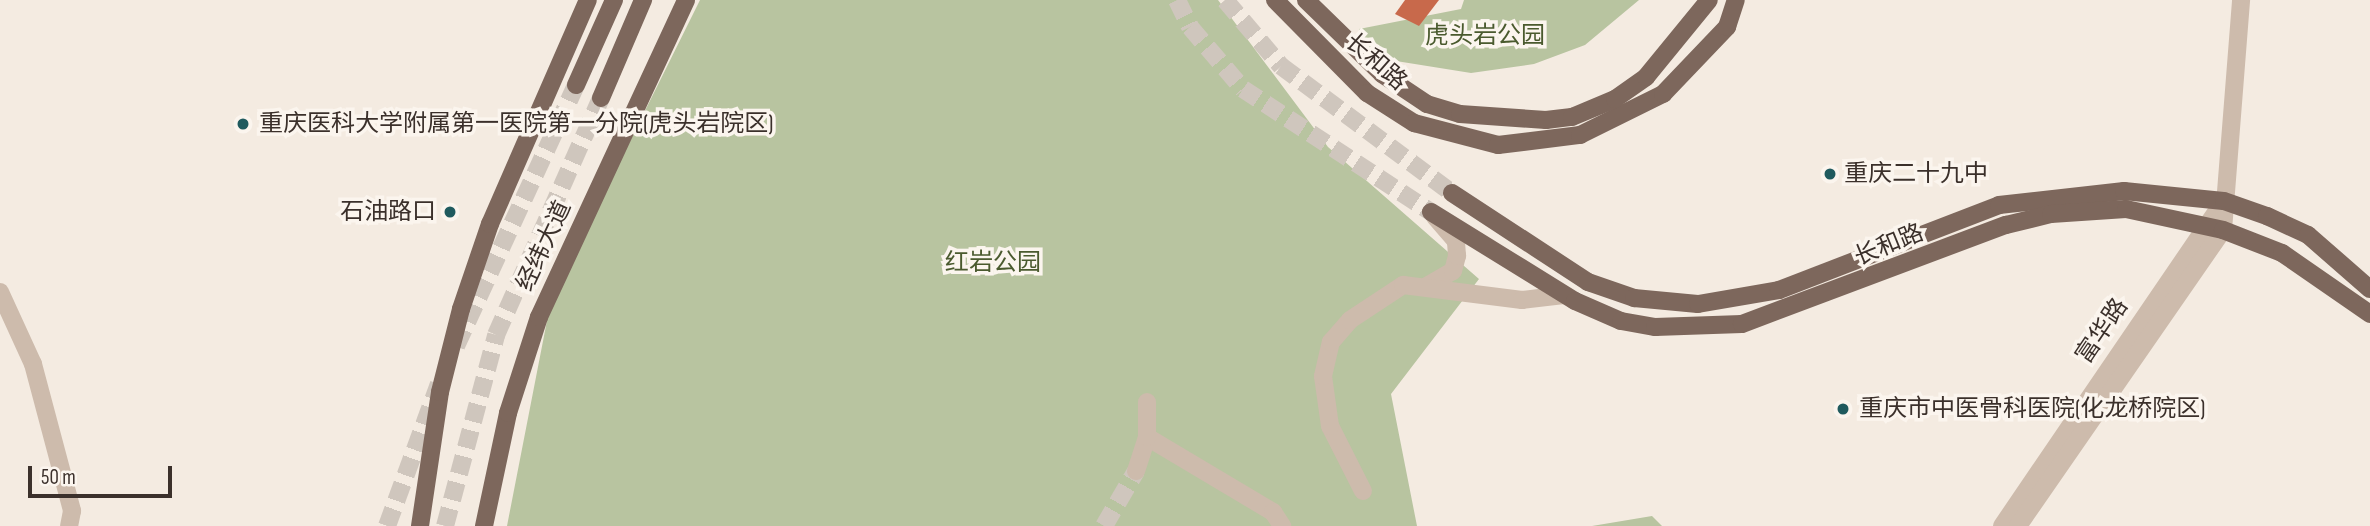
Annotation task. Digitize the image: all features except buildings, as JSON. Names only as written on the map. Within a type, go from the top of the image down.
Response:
[{"type":"main road","points":[[420,526],[439,392],[461,309],[489,224],[588,0]]},
{"type":"main road","points":[[576,85],[614,0]]},
{"type":"main road","points":[[601,98],[643,0]]},
{"type":"main road","name":"经纬大道","points":[[484,526],[508,413],[539,317],[686,0]]},
{"type":"main road","name":"长和路","points":[[1275,0],[1367,93],[1414,123],[1498,145],[1580,135],[1662,94],[1727,27],[1736,0]]},
{"type":"main road","name":"长和路","points":[[1306,0],[1382,74],[1427,104],[1460,114],[1546,120],[1573,117],[1646,77],[1709,0]]},
{"type":"main road","name":"长和路","points":[[1452,193],[1588,282],[1634,298],[1698,304],[1779,290],[1999,205],[2124,191],[2224,201],[2308,235],[2370,289]]},
{"type":"main road","name":"长和路","points":[[1431,212],[1564,295],[1621,321],[1697,328],[1742,324],[2051,214],[2126,209],[2223,230],[2323,276],[2370,314]]},
{"type":"street","points":[[2223,230],[2241,0]]},
{"type":"street","name":"富华路","points":[[2002,526],[2201,226],[2224,201]]},
{"type":"street","points":[[1424,287],[1453,271],[1457,256],[1456,241],[1431,212]]},
{"type":"street","name":"富华路","points":[[2018,526],[2223,230]]},
{"type":"street","points":[[1363,491],[1330,426],[1323,376],[1331,342],[1350,320],[1403,285],[1522,300],[1564,295]]},
{"type":"street","points":[[0,292],[33,364],[72,511],[69,526]]},
{"type":"street","points":[[1136,471],[1147,437],[1147,402]]},
{"type":"street","points":[[1147,437],[1273,512],[1282,526]]},
{"type":"green space","name":"红岩公园","points":[[700,0],[1218,0],[1328,147],[1479,279],[1391,394],[1417,526],[507,526],[551,300]]},
{"type":"green space","name":"虎头岩公园","points":[[1464,0],[1639,0],[1585,45],[1534,64],[1471,73],[1396,61],[1367,49],[1359,29],[1461,9]]},
{"type":"green space","points":[[1652,516],[1662,526],[1592,526]]},
{"type":"tunnel","points":[[1177,0],[1190,27],[1243,89],[1431,212]]},
{"type":"tunnel","points":[[1225,0],[1281,66],[1452,193]]},
{"type":"tunnel","points":[[456,346],[576,85]]},
{"type":"tunnel","points":[[445,526],[496,335],[601,98]]},
{"type":"tunnel","points":[[387,526],[439,384]]},
{"type":"tunnel","points":[[1104,526],[1136,471]]},
{"type":"place","name":"重庆医科大学附属第一医院第一分院(虎头岩院区)","points":[[243,124]]},
{"type":"place","name":"重庆二十九中","points":[[1830,174]]},
{"type":"place","name":"石油路口","points":[[450,212]]},
{"type":"place","name":"重庆市中医骨科医院(化龙桥院区)","points":[[1843,409]]}]
